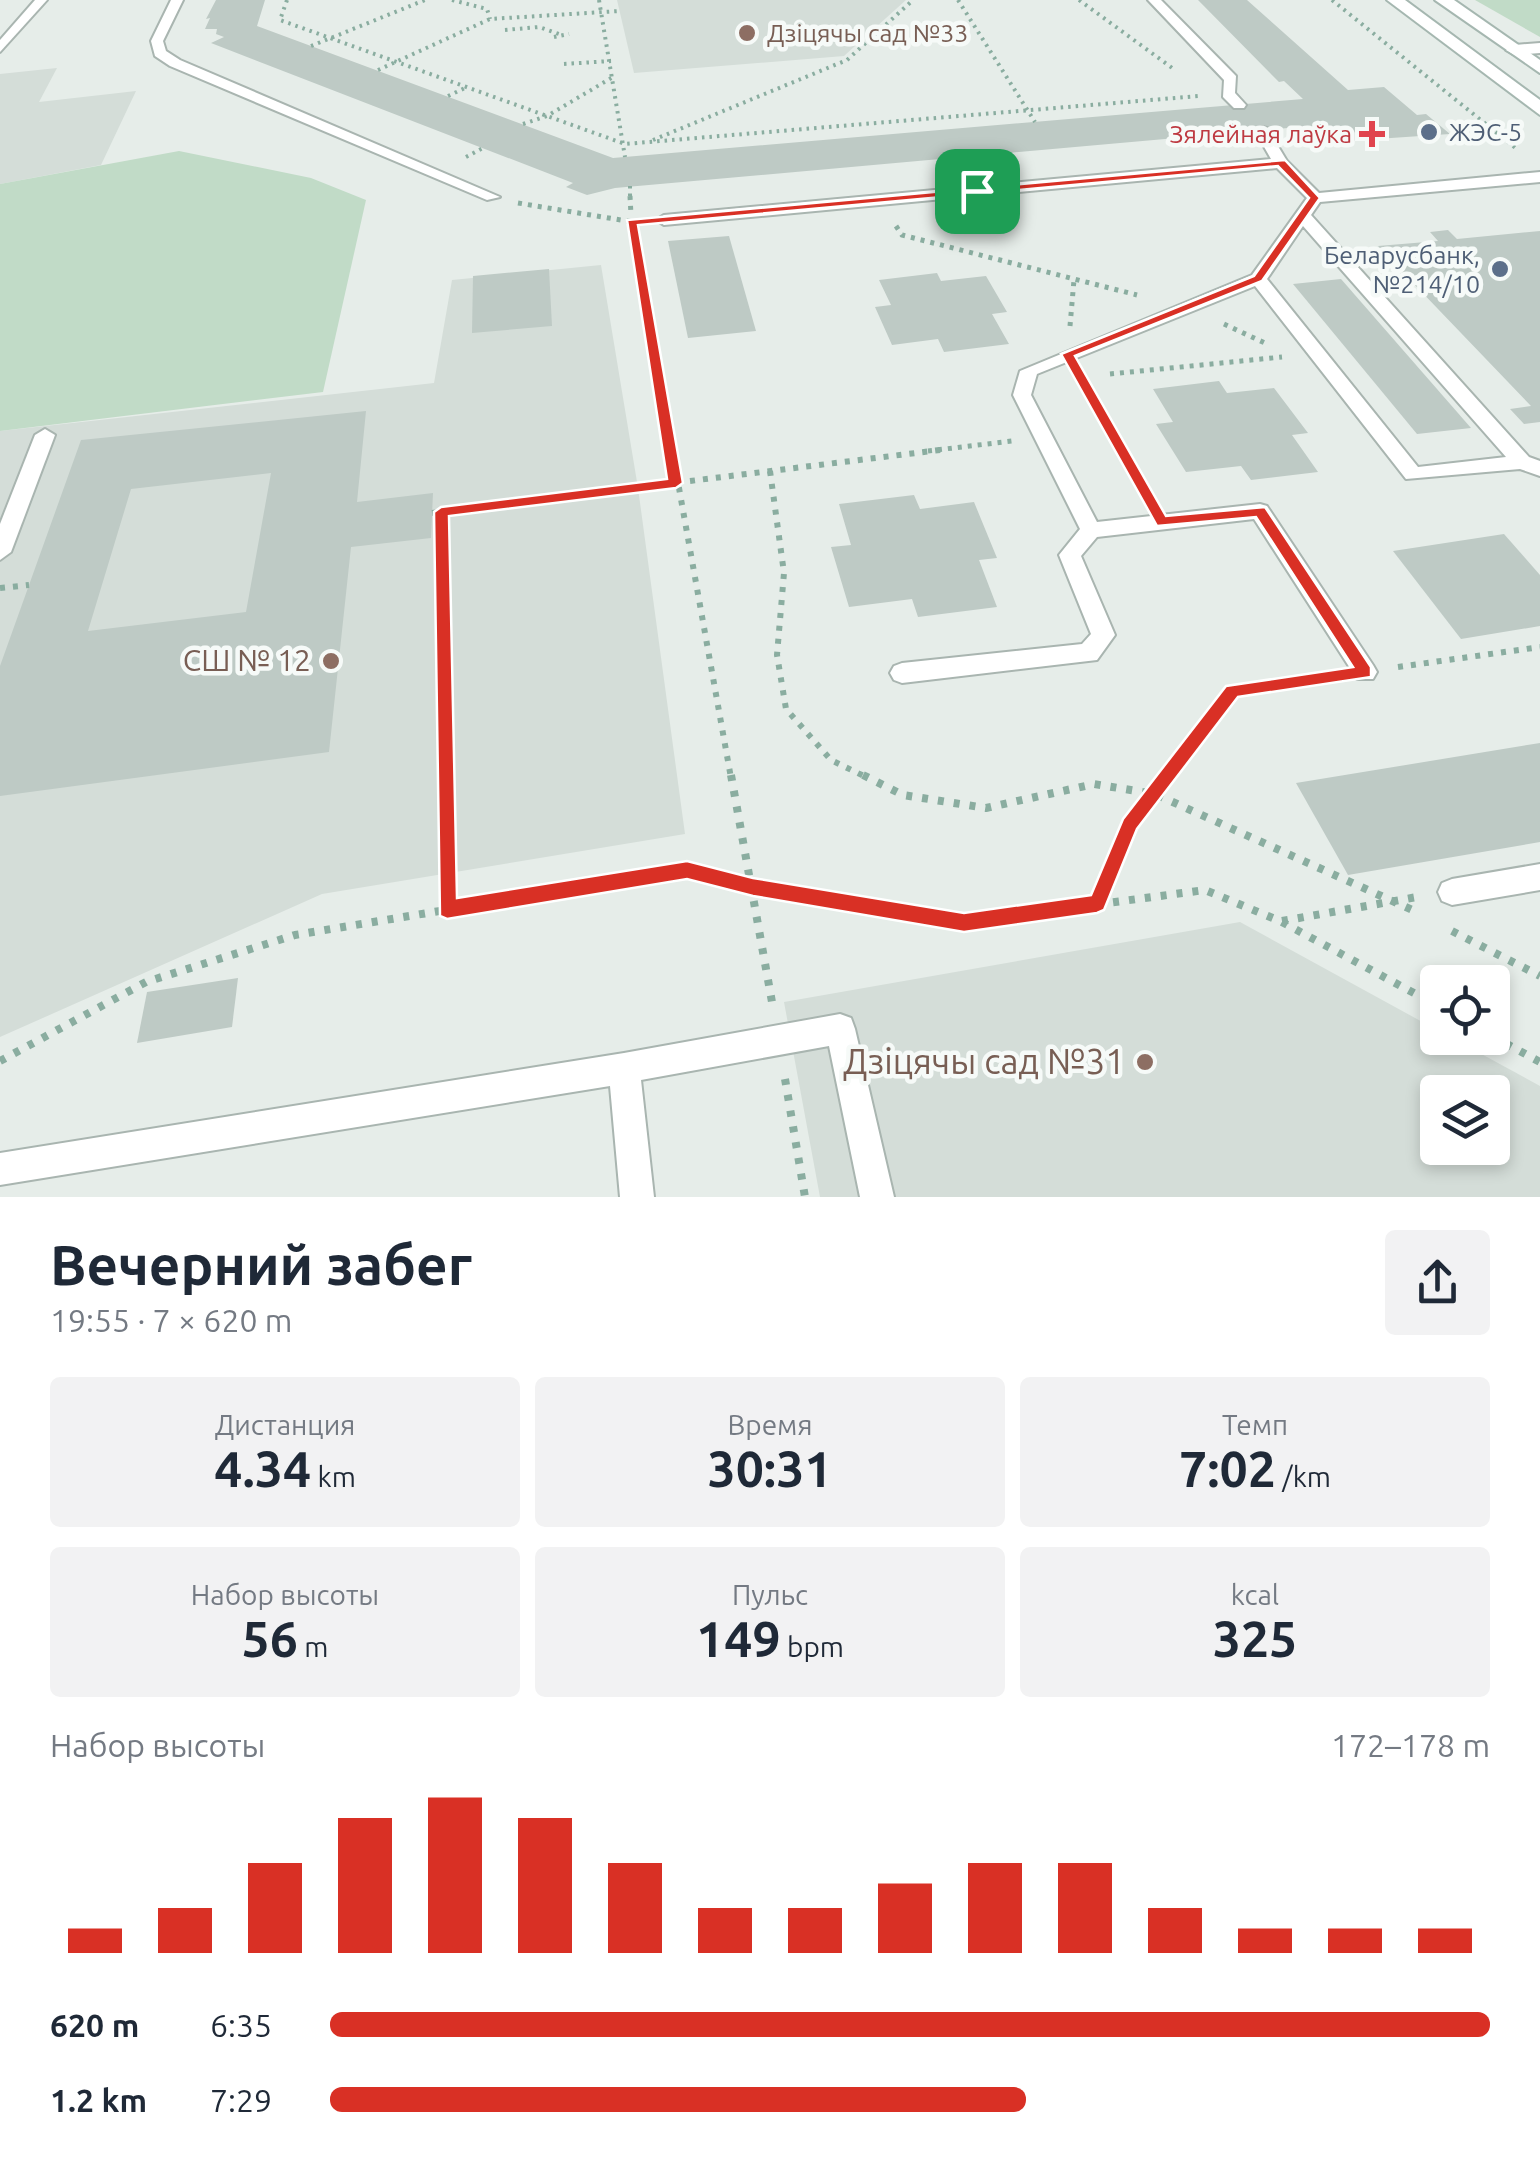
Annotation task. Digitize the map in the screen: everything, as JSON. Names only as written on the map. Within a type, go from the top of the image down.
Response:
[{"type":"main road","points":[[1395,0],[1540,109]]},
{"type":"main road","points":[[1443,0],[1540,68]]},
{"type":"main road","points":[[1515,50],[1540,48]]},
{"type":"lane","points":[[0,48],[41,0]]},
{"type":"lane","points":[[176,0],[157,40],[160,53],[175,63],[492,197]]},
{"type":"lane","points":[[1154,0],[1231,79],[1228,94],[1238,105]]},
{"type":"lane","points":[[1262,131],[1281,162],[1315,198]]},
{"type":"lane","points":[[664,220],[1281,162]]},
{"type":"lane","points":[[1315,198],[1540,177]]},
{"type":"lane","points":[[1091,530],[1022,395],[1030,371],[1258,278],[1315,198]]},
{"type":"lane","points":[[1304,216],[1531,466]]},
{"type":"lane","points":[[1258,278],[1413,474],[1531,466]]},
{"type":"lane","points":[[0,552],[44,435]]},
{"type":"lane","points":[[902,673],[1089,653],[1104,635],[1070,555],[1091,530],[1260,511],[1365,672]]},
{"type":"lane","points":[[1452,892],[1540,877]]},
{"type":"lane","points":[[0,1169],[840,1029],[877,1197]]},
{"type":"lane","points":[[624,1068],[636,1197]]},
{"type":"path","points":[[288,0],[280,20],[624,144],[1210,95],[1194,84]]},
{"type":"path","points":[[311,46],[426,0]]},
{"type":"path","points":[[452,0],[486,9],[490,19]]},
{"type":"path","points":[[599,0],[625,157]]},
{"type":"path","points":[[648,143],[847,60],[913,0]]},
{"type":"path","points":[[958,0],[1031,110],[1035,122]]},
{"type":"path","points":[[1079,0],[1179,72]]},
{"type":"path","points":[[1332,0],[1525,155]]},
{"type":"path","points":[[378,70],[490,19],[620,10]]},
{"type":"path","points":[[505,30],[535,28],[556,35],[569,34]]},
{"type":"path","points":[[564,64],[610,60]]},
{"type":"path","points":[[523,124],[547,116],[613,77]]},
{"type":"path","points":[[448,96],[466,87]]},
{"type":"path","points":[[823,128],[827,140]]},
{"type":"path","points":[[630,186],[632,222],[676,483],[753,887]]},
{"type":"path","points":[[492,197],[632,222],[664,220]]},
{"type":"path","points":[[879,200],[902,235],[1185,307]]},
{"type":"path","points":[[1074,280],[1068,354],[1162,522]]},
{"type":"path","points":[[1081,378],[1293,356]]},
{"type":"path","points":[[447,909],[437,512],[1043,437]]},
{"type":"path","points":[[770,471],[784,574],[777,655],[786,709],[831,760],[903,794],[986,808],[1094,784],[1154,794],[1425,917]]},
{"type":"path","points":[[0,588],[29,585]]},
{"type":"path","points":[[1097,904],[1130,824],[1232,690],[1540,647]]},
{"type":"path","points":[[0,1061],[146,982],[295,935],[687,870],[753,887],[964,922],[1204,890],[1280,921],[1420,996]]},
{"type":"path","points":[[1280,921],[1392,900]]},
{"type":"path","points":[[1442,925],[1540,976]]},
{"type":"path","points":[[1510,1046],[1540,1062]]},
{"type":"shaded area","name":"Дзіцячы сад №33","points":[[617,0],[906,0],[844,56],[634,73]]},
{"type":"shaded area","points":[[57,68],[39,102],[136,91],[101,165],[0,184],[0,74]]},
{"type":"shaded area","name":"СШ № 12","points":[[601,265],[638,488],[685,834],[322,894],[0,1037],[0,431],[434,383],[452,280]]},
{"type":"shaded area","name":"Дзіцячы сад №31","points":[[1240,922],[1420,1021],[1420,1055],[1483,1055],[1540,1086],[1540,1197],[820,1197],[784,1002]]},
{"type":"green space","points":[[1475,0],[1540,0],[1540,37]]},
{"type":"green space","points":[[179,151],[311,178],[366,200],[323,392],[0,431],[0,184]]},
{"type":"building","points":[[216,0],[265,0],[257,26],[613,158],[1303,99],[1284,81],[1279,82],[1198,0],[1247,0],[1348,90],[1384,87],[1417,115],[1426,114],[1450,134],[1332,142],[1317,128],[1288,128],[615,188],[587,195],[566,187],[573,183],[211,43],[224,37],[216,34],[217,29],[205,29]]},
{"type":"building","points":[[1448,230],[1457,239],[1540,231],[1540,422],[1524,424],[1510,409],[1531,406],[1414,284],[1399,286],[1388,274],[1403,273],[1378,246],[1438,241],[1430,232]]},
{"type":"building","points":[[729,236],[756,331],[688,338],[668,241]]},
{"type":"building","points":[[549,269],[552,326],[472,333],[473,276]]},
{"type":"building","points":[[937,273],[941,281],[986,276],[1007,312],[992,314],[1009,344],[944,352],[938,339],[892,345],[875,307],[891,305],[879,280]]},
{"type":"building","points":[[1341,279],[1471,428],[1417,434],[1293,284]]},
{"type":"building","points":[[1219,381],[1227,393],[1274,388],[1308,433],[1292,435],[1318,472],[1251,480],[1241,466],[1186,472],[1156,424],[1173,422],[1153,389]]},
{"type":"building","points":[[366,411],[357,502],[433,493],[431,538],[351,547],[329,752],[0,796],[0,666],[81,440]],"holes":[[[271,473],[246,612],[88,631],[131,489]]]},
{"type":"building","points":[[914,495],[920,509],[974,502],[997,558],[979,560],[997,607],[918,617],[912,599],[849,607],[831,547],[851,545],[839,504]]},
{"type":"building","points":[[1504,534],[1540,575],[1540,626],[1461,639],[1393,551]]},
{"type":"building","points":[[1540,743],[1540,842],[1348,875],[1296,783]]},
{"type":"building","points":[[238,978],[232,1027],[137,1043],[147,992]]},
{"type":"place","name":"Дзіцячы сад №33","points":[[747,33]]},
{"type":"place","name":"ЖЭС-5","points":[[1429,132]]},
{"type":"place","name":"Зялейная лаўка","points":[[1372,134]]},
{"type":"place","name":"Беларусбанк, №214/10","points":[[1500,269]]},
{"type":"place","name":"СШ № 12","points":[[331,661]]},
{"type":"place","name":"Дзіцячы сад №31","points":[[1145,1062]]},
{"type":"route","points":[[1281,162],[1315,198],[1258,278],[1068,354],[1162,522],[1260,511],[1365,672],[1232,690],[1130,824],[1097,904],[964,922],[753,887],[687,870],[447,909],[441,512],[676,483],[632,222],[977,191],[1281,162]]}]
